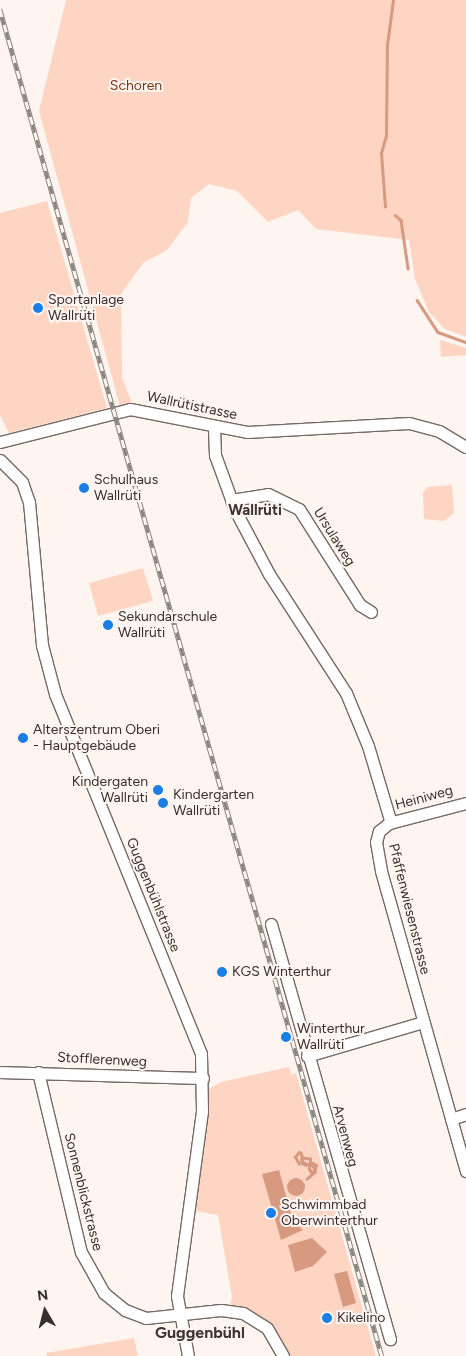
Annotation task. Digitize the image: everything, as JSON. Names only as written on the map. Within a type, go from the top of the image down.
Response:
[{"type":"street","name":"Wallrütistrasse","points":[[0,442],[125,410],[146,411],[214,427],[283,433],[409,423],[439,431],[466,447]]},
{"type":"street","points":[[214,427],[212,441],[231,500],[263,564],[350,700],[368,746],[391,823]]},
{"type":"street","name":"Guggenbühlstrasse","points":[[0,460],[22,482],[29,502],[39,627],[55,694],[196,1037],[203,1078],[178,1296],[179,1317],[188,1356]]},
{"type":"street","name":"Ursulaweg","points":[[231,500],[268,494],[299,509],[360,605],[372,612]]},
{"type":"street","name":"Heiniweg","points":[[391,823],[466,803]]},
{"type":"street","name":"Pfaffenwiesenstrasse","points":[[391,823],[377,834],[378,858],[466,1171]]},
{"type":"street","name":"Arvenweg","points":[[271,924],[390,1339]]},
{"type":"street","points":[[308,1056],[424,1022]]},
{"type":"street","name":"Stofflerenweg","points":[[0,1072],[203,1078]]},
{"type":"street","name":"Sonnenblickstrasse","points":[[38,1072],[81,1252],[89,1272],[104,1293],[131,1314],[151,1318],[179,1317],[221,1310],[243,1312],[267,1328],[284,1356]]},
{"type":"street","points":[[451,1119],[466,1114]]},
{"type":"green space","name":"Schoren","points":[[66,0],[466,0],[466,337],[445,329],[429,312],[415,279],[409,240],[316,229],[298,210],[268,222],[237,191],[209,184],[191,198],[188,222],[167,250],[143,263],[121,294],[122,378],[135,410],[121,410],[39,111]]},
{"type":"green space","name":"Sportanlage Wallrüti","points":[[47,201],[107,408],[9,433],[0,415],[0,213]]},
{"type":"green space","points":[[440,340],[466,348],[466,355],[441,357]]},
{"type":"green space","points":[[452,485],[454,513],[444,521],[424,519],[423,493],[427,487]]},
{"type":"green space","points":[[143,568],[153,601],[98,616],[89,583]]},
{"type":"green space","name":"Schwimmbad Oberwinterthur","points":[[289,1067],[291,1075],[296,1073],[376,1356],[287,1356],[277,1333],[262,1318],[230,1306],[232,1297],[218,1215],[195,1211],[209,1089],[221,1082]]},
{"type":"green space","points":[[134,1338],[138,1356],[47,1356],[46,1353]]},
{"type":"shaded area","points":[[279,1170],[293,1221],[303,1230],[281,1240],[262,1174]]},
{"type":"shaded area","points":[[292,1178],[300,1178],[305,1183],[303,1194],[292,1196],[287,1191],[287,1183]]},
{"type":"shaded area","points":[[312,1238],[327,1252],[313,1266],[295,1272],[288,1245]]},
{"type":"shaded area","points":[[347,1271],[356,1303],[343,1307],[334,1274]]},
{"type":"waterway","points":[[385,207],[381,153],[386,136],[387,45],[393,0]]},
{"type":"waterway","points":[[395,215],[401,220],[408,268]]},
{"type":"waterway","points":[[417,300],[438,332],[466,342]]},
{"type":"waterway","points":[[299,1164],[295,1157],[299,1152],[301,1153],[302,1156],[302,1160],[303,1162],[306,1164],[309,1164],[311,1163],[313,1163],[316,1165],[315,1172],[311,1172],[309,1169],[309,1167],[310,1164],[310,1159],[303,1158],[302,1159],[302,1163],[306,1165],[312,1165],[315,1169],[315,1171],[314,1173],[307,1179]]},
{"type":"railway","points":[[0,9],[382,1356]]},
{"type":"place","name":"Sportanlage Wallrüti","points":[[38,308]]},
{"type":"place","name":"Schulhaus Wallrüti","points":[[84,488]]},
{"type":"place","name":"Sekundarschule Wallrüti","points":[[108,625]]},
{"type":"place","name":"Alterszentrum Oberi - Hauptgebäude","points":[[23,738]]},
{"type":"place","name":"Kindergaten Wallrüti","points":[[158,790]]},
{"type":"place","name":"Kindergarten Wallrüti","points":[[163,803]]},
{"type":"place","name":"KGS Winterthur","points":[[222,972]]},
{"type":"place","name":"Winterthur Wallrüti","points":[[286,1037]]},
{"type":"place","name":"Schwimmbad Oberwinterthur","points":[[271,1213]]},
{"type":"place","name":"Kikelino","points":[[327,1318]]},
{"type":"district","name":"Wallrüti","points":[[255,511]]},
{"type":"district","name":"Guggenbühl","points":[[200,1333]]}]
